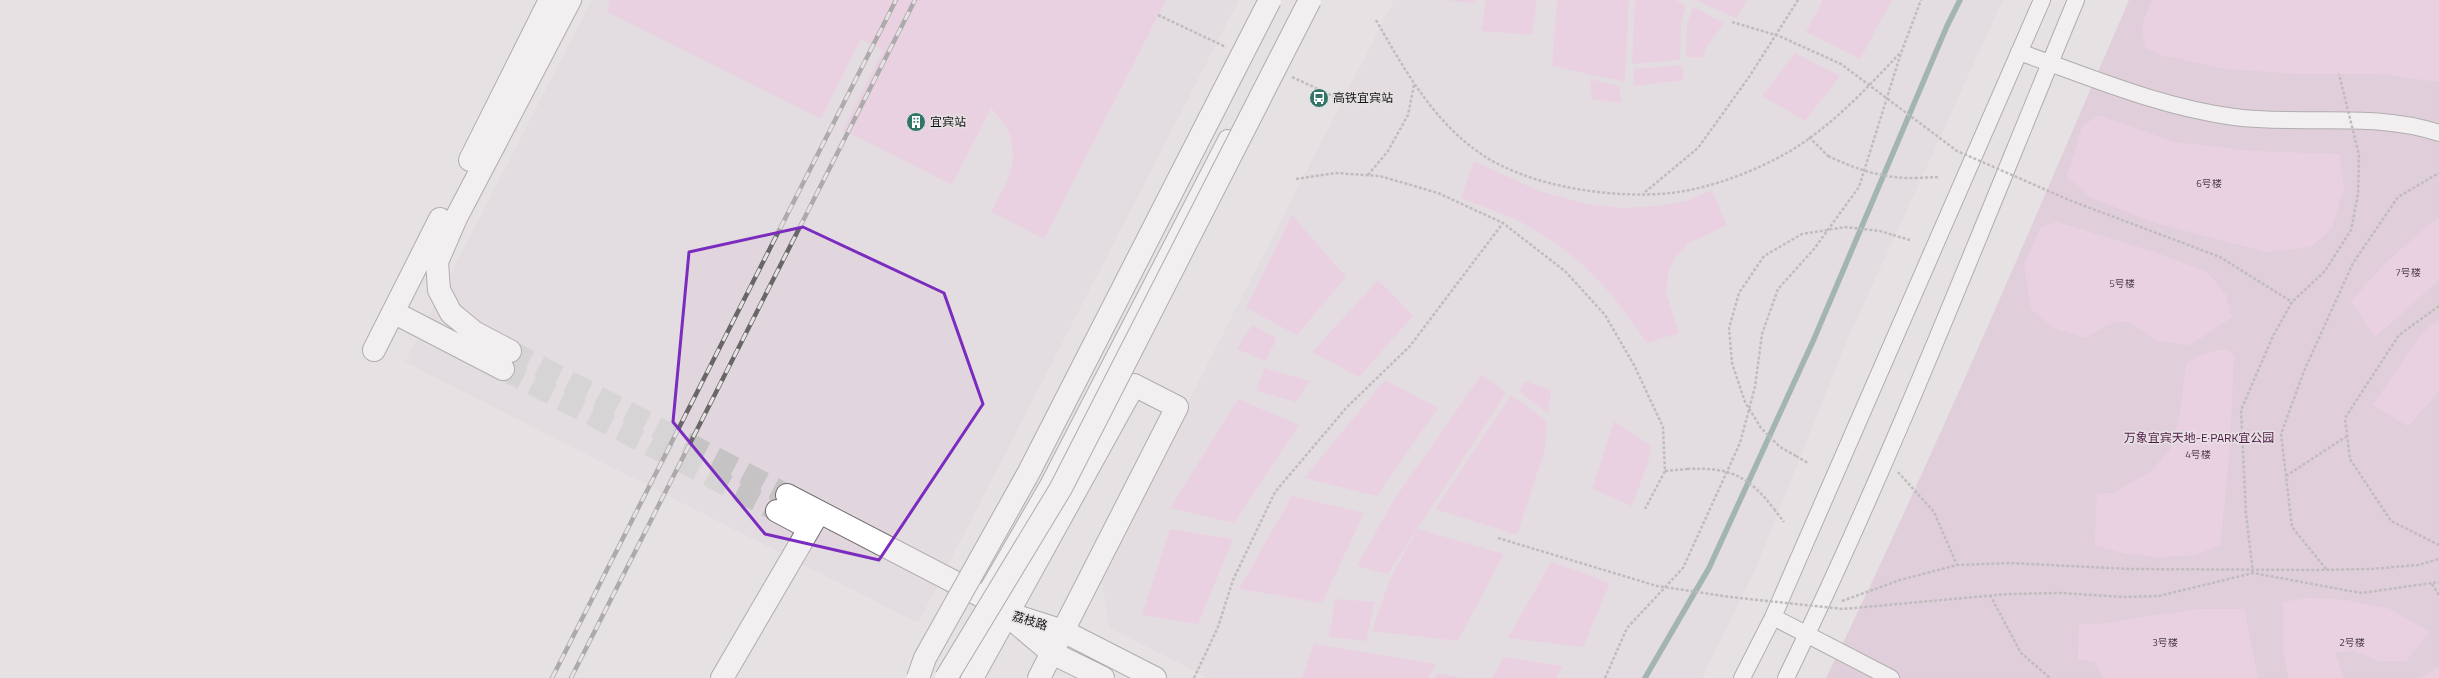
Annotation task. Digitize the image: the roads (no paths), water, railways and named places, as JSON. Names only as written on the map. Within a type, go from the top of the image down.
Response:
[{"type":"street","points":[[374,350],[550,0]]},
{"type":"street","points":[[393,312],[506,360],[450,312],[439,290],[437,262],[456,218],[570,0]]},
{"type":"street","points":[[918,678],[924,658],[1029,472],[1270,0]]},
{"type":"street","points":[[983,597],[1049,483],[1299,0]]},
{"type":"street","points":[[946,678],[1061,488],[1310,0]]},
{"type":"street","points":[[1742,678],[1773,617],[2042,0]]},
{"type":"street","points":[[1786,678],[1935,341],[2076,0]]},
{"type":"street","points":[[2019,52],[2188,110],[2235,117],[2286,120],[2378,120],[2419,126],[2439,133]]},
{"type":"street","points":[[972,678],[1134,385],[1177,407],[1039,678]]},
{"type":"street","points":[[782,503],[814,520],[983,597],[1007,613]]},
{"type":"street","points":[[722,678],[814,520]]},
{"type":"street","name":"荔枝路","points":[[1007,613],[1063,631],[1155,678]]},
{"type":"street","name":"荔枝路","points":[[1007,613],[1052,653],[1104,678]]},
{"type":"street","points":[[1773,617],[1892,678]]},
{"type":"waterway","points":[[1645,678],[1709,568],[1814,339],[1947,26],[1960,0]]},
{"type":"tunnel","points":[[510,351],[787,495]]},
{"type":"tunnel","points":[[503,369],[777,511]]},
{"type":"railway","points":[[552,678],[896,0]]},
{"type":"railway","points":[[571,678],[915,0]]},
{"type":"place","name":"高铁宜宾站","points":[[1319,98]]},
{"type":"place","name":"宜宾站","points":[[916,122]]},
{"type":"park label","name":"万象宜宾天地-E·PARK宜公园","points":[[2199,438]]}]
